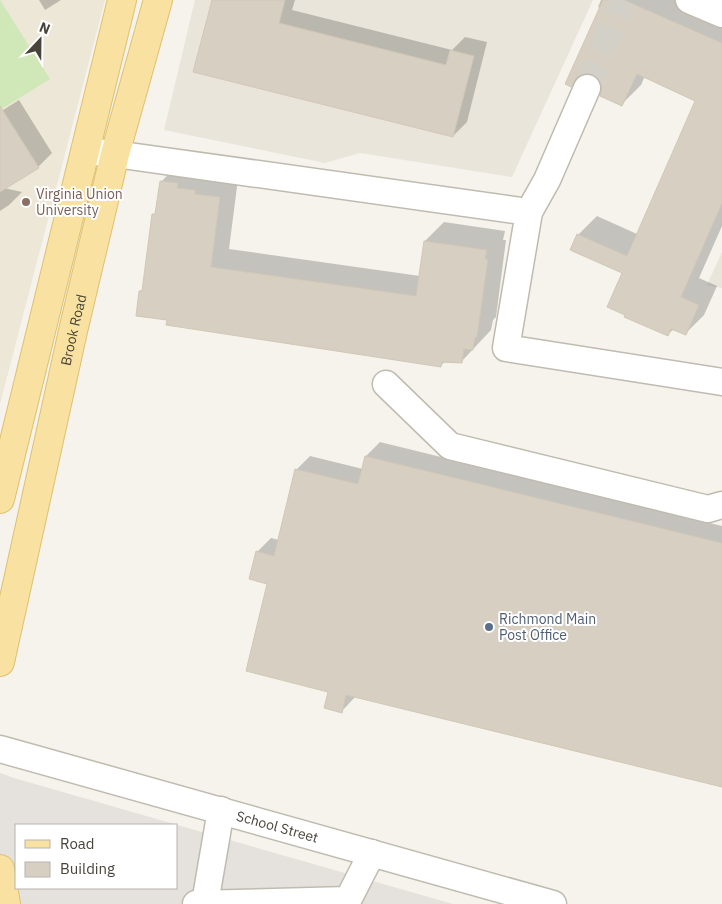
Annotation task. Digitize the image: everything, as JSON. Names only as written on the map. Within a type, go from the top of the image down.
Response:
[{"type":"main road","points":[[0,499],[122,0]]},
{"type":"main road","name":"Brook Road","points":[[0,662],[73,331],[115,154],[158,0]]},
{"type":"main road","points":[[0,869],[6,904]]},
{"type":"street","points":[[690,0],[722,14]]},
{"type":"street","points":[[587,88],[547,180],[529,212],[506,348],[722,382]]},
{"type":"street","points":[[85,151],[529,212]]},
{"type":"street","points":[[386,384],[450,446],[708,509],[722,505]]},
{"type":"street","name":"School Street","points":[[0,749],[553,904]]},
{"type":"street","points":[[221,810],[201,903],[348,900],[372,852]]},
{"type":"shaded area","name":"Virginia Union University","points":[[0,0],[105,0],[0,404]]},
{"type":"shaded area","points":[[195,0],[593,0],[512,177],[360,153],[325,163],[164,130]]},
{"type":"shaded area","points":[[722,252],[722,288],[707,285]]},
{"type":"shaded area","points":[[0,773],[174,824],[15,824],[15,889],[178,889],[178,825],[453,904],[0,904]]},
{"type":"green space","points":[[0,0],[50,79],[0,110]]},
{"type":"building","points":[[212,0],[285,0],[279,23],[446,65],[450,50],[474,56],[453,137],[193,72]]},
{"type":"building","points":[[603,0],[624,0],[722,43],[722,203],[681,297],[699,305],[686,335],[671,329],[668,336],[624,317],[625,315],[607,307],[622,273],[570,250],[577,234],[627,256],[695,101],[637,74],[622,106],[600,96],[602,86],[599,79],[593,74],[586,73],[578,76],[571,87],[565,84]]},
{"type":"building","points":[[0,106],[39,168],[0,192]]},
{"type":"building","points":[[160,181],[178,183],[177,188],[195,190],[195,194],[220,197],[211,267],[416,296],[424,241],[487,250],[485,259],[488,259],[477,337],[475,337],[473,350],[464,349],[462,363],[442,362],[441,367],[166,325],[167,320],[136,316],[139,291],[142,291],[152,214],[155,214]]},
{"type":"building","name":"Richmond Main Post Office","points":[[365,456],[722,543],[722,787],[346,695],[342,713],[324,708],[328,692],[246,671],[267,584],[249,579],[256,551],[274,556],[295,469],[358,484]]},
{"type":"tunnel","points":[[587,88],[623,0]]},
{"type":"place","name":"Virginia Union University","points":[[26,202]]},
{"type":"place","name":"Richmond Main Post Office","points":[[489,627]]}]
